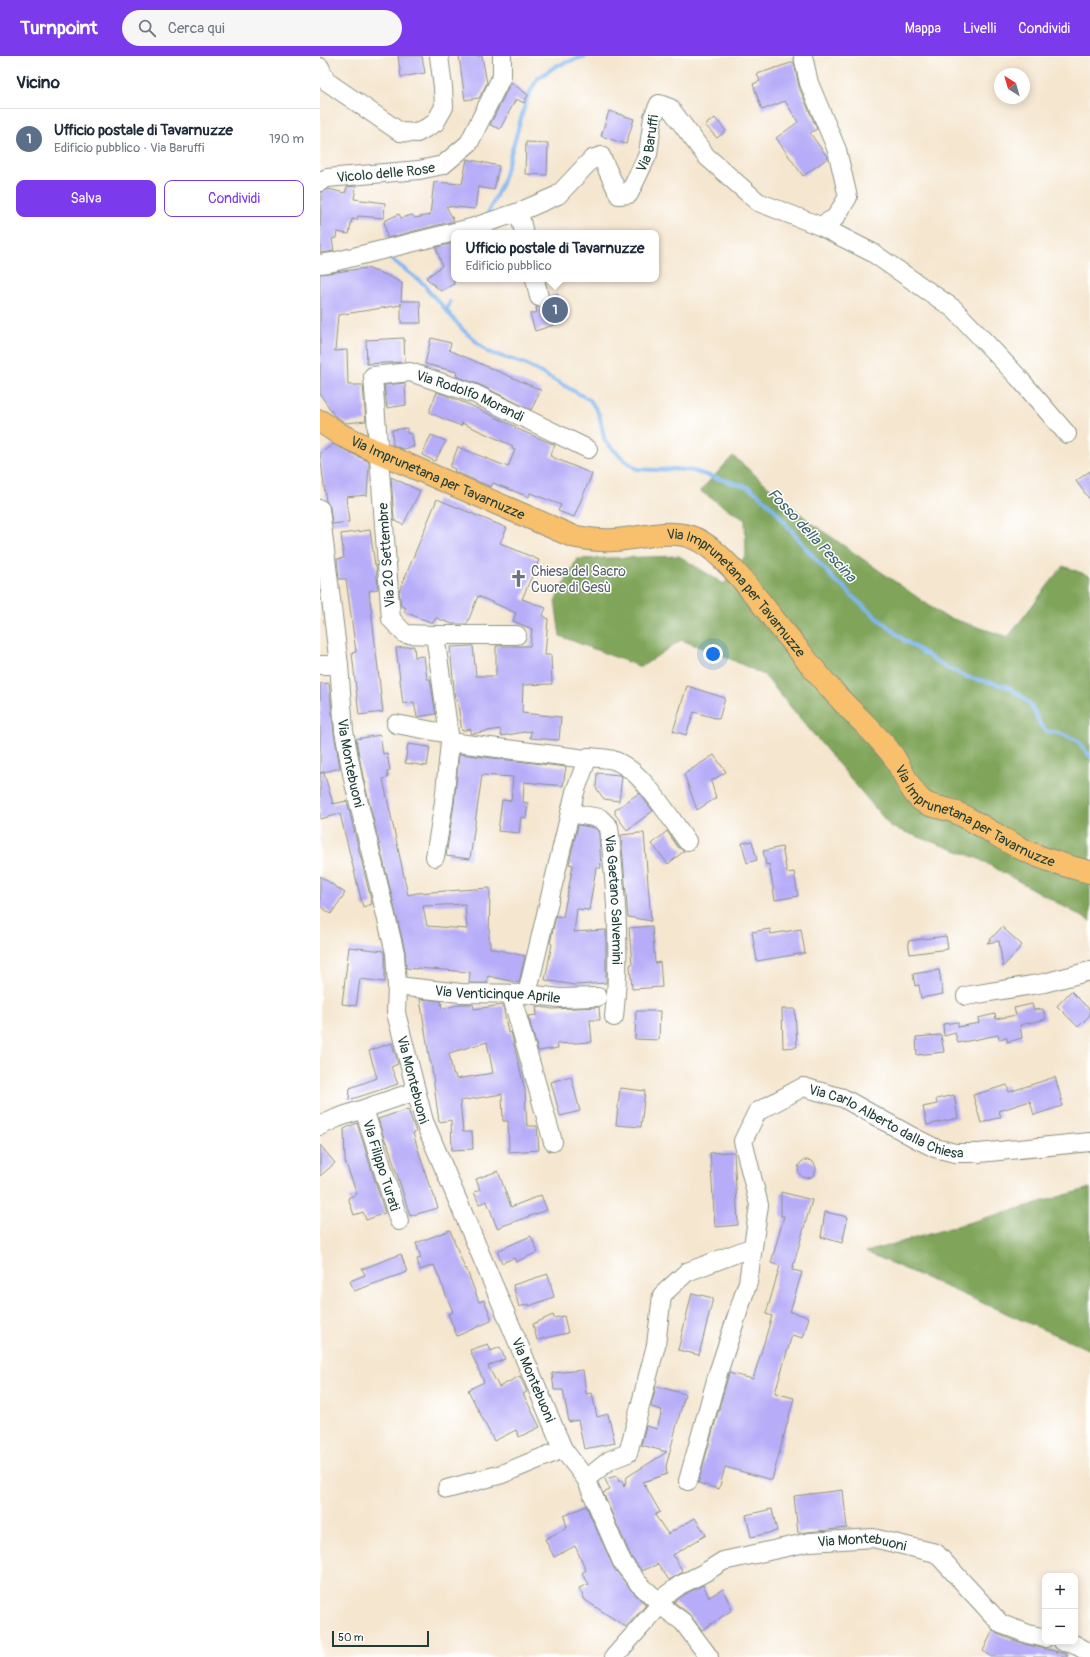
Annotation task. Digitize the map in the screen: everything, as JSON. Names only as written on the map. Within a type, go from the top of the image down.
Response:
[{"type":"main road","name":"Via Imprunetana per Tavarnuzze","points":[[320,421],[341,435],[378,452],[572,536],[594,540],[616,540],[670,533],[697,539],[713,551],[736,574],[830,688],[890,752],[902,769],[915,794],[921,800],[928,805],[955,812],[1020,848],[1042,858],[1066,867],[1090,872]]},
{"type":"street","points":[[320,67],[326,81],[400,132],[417,133],[435,123],[444,108],[439,56]]},
{"type":"street","name":"Vicolo delle Rose","points":[[320,182],[326,178],[418,170],[443,165],[469,144],[502,76],[502,56]]},
{"type":"street","points":[[803,56],[810,83],[837,150],[848,196],[835,218],[820,226]]},
{"type":"street","name":"Via Baruffi","points":[[463,230],[519,212],[558,195],[592,159],[600,156],[619,195],[629,194],[648,154],[652,117],[659,104],[670,108],[706,156],[758,202],[820,226]]},
{"type":"street","points":[[519,212],[523,230]]},
{"type":"street","points":[[820,226],[874,253],[954,309],[1018,377],[1067,434]]},
{"type":"street","name":"Via Baruffi","points":[[320,264],[451,233]]},
{"type":"street","points":[[536,282],[539,297]]},
{"type":"street","name":"Via Rodolfo Morandi","points":[[378,452],[374,376],[410,372],[475,394],[588,449]]},
{"type":"street","name":"Via 20 Settembre","points":[[378,452],[391,619],[405,634],[517,635]]},
{"type":"street","name":"Via Montebuoni","points":[[320,509],[339,665],[344,731],[352,779],[395,953],[397,986],[396,1013],[424,1121],[563,1449],[586,1479],[622,1562],[639,1584],[659,1603],[683,1622],[709,1657]]},
{"type":"street","points":[[435,635],[450,738],[444,802],[435,857]]},
{"type":"street","points":[[320,665],[339,665]]},
{"type":"street","points":[[396,724],[450,738],[578,758]]},
{"type":"street","points":[[553,1142],[519,994],[575,792],[588,757],[613,760],[633,771],[656,798],[687,841]]},
{"type":"street","name":"Via Gaetano Salvemini","points":[[570,813],[600,818],[609,827],[616,917],[617,986],[614,1016]]},
{"type":"street","points":[[966,996],[1044,983],[1090,971]]},
{"type":"street","name":"Via Venticinque Aprile","points":[[397,986],[461,993],[519,994],[560,998],[598,997]]},
{"type":"street","name":"Via Carlo Alberto dalla Chiesa","points":[[688,1481],[718,1373],[748,1282],[759,1204],[743,1141],[757,1112],[803,1087],[843,1098],[912,1137],[935,1148],[955,1153],[979,1153],[1090,1142]]},
{"type":"street","name":"Via Filippo Turati","points":[[320,1126],[364,1109],[416,1092]]},
{"type":"street","name":"Via Filippo Turati","points":[[364,1109],[399,1221]]},
{"type":"street","points":[[586,1479],[610,1460],[628,1453],[656,1345],[662,1295],[687,1272],[753,1247]]},
{"type":"street","points":[[447,1489],[502,1474],[563,1449]]},
{"type":"street","name":"Via Montebuoni","points":[[614,1657],[659,1603],[680,1585],[704,1573],[723,1561],[810,1542],[873,1538],[936,1553],[1001,1624],[1042,1637]]},
{"type":"street","points":[[1076,1645],[1090,1653]]},
{"type":"green space","points":[[733,456],[810,522],[944,616],[1008,637],[1063,566],[1090,576],[1090,921],[977,858],[891,827],[764,675],[724,656],[681,640],[641,667],[560,636],[555,601],[577,559],[679,556],[724,584],[746,555],[745,520],[700,491]]},
{"type":"green space","points":[[1090,1188],[1090,1350],[866,1252]]},
{"type":"building","points":[[398,56],[422,56],[425,73],[401,77]]},
{"type":"building","points":[[459,56],[482,56],[487,83],[479,98],[465,100]]},
{"type":"building","points":[[794,62],[799,87],[817,129],[810,133],[828,158],[803,176],[776,138],[798,122],[785,101],[762,110],[753,84],[760,81],[757,74]]},
{"type":"building","points":[[511,82],[528,95],[524,103],[516,99],[500,129],[490,125]]},
{"type":"building","points":[[609,111],[634,119],[626,144],[601,136]]},
{"type":"building","points":[[715,118],[726,131],[717,138],[705,125]]},
{"type":"building","points":[[526,142],[548,143],[547,175],[525,174]]},
{"type":"building","points":[[467,159],[499,166],[494,190],[478,187],[475,209],[446,206],[454,221],[387,238],[384,221],[399,214],[401,218],[412,215],[415,218],[430,215],[434,182],[462,184]]},
{"type":"building","points":[[356,186],[354,199],[385,203],[384,218],[358,216],[357,220],[352,219],[349,234],[337,232],[336,238],[332,239],[334,251],[320,253],[321,192],[328,189],[345,193],[347,187]]},
{"type":"building","points":[[451,244],[451,282],[454,282],[454,284],[441,291],[426,278],[442,266],[436,247]]},
{"type":"building","points":[[367,268],[402,283],[401,301],[420,301],[421,323],[401,323],[401,305],[338,315],[335,351],[347,350],[348,385],[363,385],[366,421],[346,423],[334,415],[320,394],[320,274]]},
{"type":"building","points":[[557,294],[566,321],[535,331],[530,314],[537,312],[536,307],[546,305],[549,301],[549,297]]},
{"type":"building","points":[[404,338],[405,362],[367,364],[366,340]]},
{"type":"building","points":[[431,338],[451,343],[449,350],[541,390],[531,410],[480,385],[456,376],[457,372],[425,364]]},
{"type":"building","points":[[405,383],[406,405],[387,408],[384,385]]},
{"type":"building","points":[[437,392],[470,405],[516,427],[515,428],[555,445],[550,456],[592,474],[574,517],[558,511],[561,505],[530,493],[529,497],[493,483],[491,487],[454,471],[455,469],[450,467],[458,447],[508,467],[515,450],[512,449],[513,446],[462,423],[461,426],[430,413],[430,409]]},
{"type":"building","points":[[407,428],[407,433],[412,434],[414,447],[402,449],[393,445],[392,430]]},
{"type":"building","points":[[431,435],[446,441],[435,461],[422,455]]},
{"type":"building","points":[[333,444],[369,462],[369,467],[367,495],[346,497],[349,522],[332,524],[330,507],[326,501],[320,454]]},
{"type":"building","points":[[1090,471],[1090,500],[1076,481]]},
{"type":"building","points":[[391,477],[420,491],[403,525],[394,520]]},
{"type":"building","points":[[437,499],[507,528],[500,543],[539,560],[522,599],[546,608],[543,615],[548,619],[545,655],[551,655],[552,684],[523,685],[522,713],[561,717],[559,740],[530,738],[531,731],[501,736],[500,729],[471,734],[471,729],[462,731],[457,699],[455,699],[450,647],[473,646],[476,676],[496,676],[496,646],[530,646],[532,629],[513,621],[516,613],[478,596],[467,624],[452,624],[436,618],[433,623],[404,612],[406,608],[401,606],[399,592]]},
{"type":"building","points":[[370,530],[376,565],[378,589],[369,591],[383,712],[359,715],[352,653],[356,652],[346,579],[339,579],[337,559],[344,558],[341,534]]},
{"type":"building","points":[[414,646],[415,657],[424,656],[427,679],[430,679],[436,714],[417,717],[414,702],[403,704],[396,648]]},
{"type":"building","points":[[329,683],[334,733],[340,768],[320,773],[320,684]]},
{"type":"building","points":[[687,686],[725,698],[719,719],[694,712],[686,735],[673,731]]},
{"type":"building","points":[[380,735],[383,754],[387,753],[390,771],[387,772],[388,778],[383,779],[408,895],[417,893],[490,888],[490,948],[525,956],[519,983],[488,976],[487,983],[469,983],[470,972],[406,968],[405,951],[363,777],[356,739]],"holes":[[[465,904],[467,929],[427,926],[423,906]]]},
{"type":"building","points":[[408,744],[430,747],[427,766],[405,763]]},
{"type":"building","points":[[459,754],[566,767],[563,786],[524,782],[523,802],[528,803],[526,818],[521,817],[519,833],[498,831],[502,800],[511,801],[513,777],[482,775],[470,859],[446,856],[454,804]]},
{"type":"building","points":[[714,755],[726,772],[711,781],[716,798],[697,810],[684,774]]},
{"type":"building","points":[[320,773],[324,773],[333,804],[347,801],[372,904],[363,907],[340,814],[320,819]]},
{"type":"building","points":[[597,773],[620,775],[622,777],[619,801],[604,799],[596,788]]},
{"type":"building","points":[[639,793],[653,811],[627,830],[615,814],[615,810]]},
{"type":"building","points":[[578,825],[595,828],[599,832],[601,868],[596,868],[589,910],[577,909],[574,932],[606,930],[606,983],[574,985],[545,980],[552,944],[550,943],[556,916],[563,917],[573,865],[569,864]]},
{"type":"building","points":[[667,831],[678,847],[684,851],[668,864],[652,844]]},
{"type":"building","points":[[644,833],[651,921],[628,917],[621,835]]},
{"type":"building","points":[[752,841],[757,860],[747,863],[742,843]]},
{"type":"building","points":[[782,847],[787,873],[794,872],[798,896],[775,900],[769,864],[766,865],[763,851]]},
{"type":"building","points":[[320,876],[345,893],[331,914],[320,906]]},
{"type":"building","points":[[652,926],[655,963],[660,962],[662,987],[632,989],[630,965],[632,964],[629,928]]},
{"type":"building","points":[[1002,927],[1022,945],[1003,967],[999,941],[987,943]]},
{"type":"building","points":[[770,929],[771,934],[801,929],[805,953],[757,961],[752,932]]},
{"type":"building","points":[[946,936],[948,949],[910,954],[908,941]]},
{"type":"building","points":[[349,947],[384,951],[385,955],[385,982],[360,979],[356,1006],[342,1004]]},
{"type":"building","points":[[939,970],[943,994],[921,998],[919,985],[915,986],[913,974]]},
{"type":"building","points":[[1071,991],[1090,1010],[1090,1015],[1078,1027],[1057,1006]]},
{"type":"building","points":[[420,999],[441,1001],[442,1009],[461,1004],[473,1004],[474,1009],[503,1005],[508,1033],[511,1032],[525,1090],[527,1126],[537,1126],[539,1150],[509,1152],[508,1121],[503,1121],[502,1094],[460,1101],[463,1132],[472,1132],[473,1149],[452,1150],[451,1120],[439,1122]],"holes":[[[487,1042],[493,1073],[456,1079],[455,1074],[453,1074],[449,1053]]]},
{"type":"building","points":[[1032,1004],[1034,1010],[1043,1009],[1046,1019],[1020,1025],[1022,1038],[1007,1042],[1007,1038],[999,1039],[998,1035],[958,1043],[955,1033],[944,1036],[943,1024],[958,1022],[958,1027],[979,1023],[978,1018],[995,1014],[996,1019],[1016,1015],[1014,1008]]},
{"type":"building","points":[[536,1006],[553,1009],[599,1007],[600,1020],[590,1020],[592,1042],[557,1044],[558,1048],[538,1051],[528,1016],[537,1015]]},
{"type":"building","points":[[782,1009],[795,1009],[797,1047],[783,1048]]},
{"type":"building","points":[[636,1011],[660,1011],[659,1040],[635,1039]]},
{"type":"building","points":[[941,1035],[944,1052],[917,1055],[916,1037]]},
{"type":"building","points":[[392,1043],[398,1064],[391,1067],[398,1084],[349,1100],[350,1088],[377,1078],[369,1051]]},
{"type":"building","points":[[571,1076],[580,1111],[560,1116],[551,1082]]},
{"type":"building","points":[[1055,1077],[1062,1106],[1034,1115],[1030,1101],[999,1111],[1001,1117],[981,1123],[973,1095],[1007,1085],[1009,1092]]},
{"type":"building","points":[[620,1088],[645,1091],[641,1127],[616,1125]]},
{"type":"building","points":[[954,1095],[958,1118],[927,1125],[923,1107],[937,1104],[936,1099]]},
{"type":"building","points":[[408,1109],[416,1132],[413,1133],[430,1188],[431,1187],[438,1208],[410,1216],[387,1142],[386,1143],[378,1119]]},
{"type":"building","points":[[357,1123],[385,1213],[366,1220],[363,1212],[354,1215],[348,1198],[357,1194],[345,1161],[344,1129]]},
{"type":"building","points":[[320,1145],[335,1163],[320,1176]]},
{"type":"building","points":[[734,1152],[738,1225],[715,1227],[710,1153]]},
{"type":"building","points":[[807,1160],[813,1163],[816,1169],[813,1175],[807,1178],[801,1175],[798,1169],[801,1163]]},
{"type":"building","points":[[498,1171],[511,1207],[541,1195],[547,1210],[497,1228],[487,1201],[479,1204],[474,1192],[480,1190],[476,1179]]},
{"type":"building","points":[[781,1192],[812,1200],[792,1270],[802,1272],[790,1312],[809,1317],[803,1338],[792,1335],[775,1393],[794,1398],[772,1480],[725,1467],[719,1489],[698,1483],[729,1373],[753,1379],[772,1316],[766,1314],[780,1266],[771,1263],[784,1216],[781,1216]]},
{"type":"building","points":[[825,1212],[848,1217],[842,1243],[821,1237]]},
{"type":"building","points":[[450,1230],[479,1302],[484,1300],[491,1317],[491,1321],[457,1336],[448,1314],[453,1312],[434,1265],[420,1270],[417,1259],[421,1258],[416,1243]]},
{"type":"building","points":[[531,1236],[538,1252],[516,1262],[514,1258],[502,1263],[497,1251]]},
{"type":"building","points":[[401,1254],[407,1272],[354,1291],[350,1281],[365,1275],[362,1269]]},
{"type":"building","points":[[548,1274],[554,1297],[529,1306],[529,1304],[519,1307],[513,1285]]},
{"type":"building","points":[[692,1293],[713,1298],[699,1355],[678,1350]]},
{"type":"building","points":[[553,1315],[554,1318],[564,1316],[568,1333],[537,1340],[533,1324]]},
{"type":"building","points":[[488,1344],[491,1351],[500,1347],[505,1359],[488,1366],[499,1387],[520,1376],[527,1392],[523,1394],[540,1427],[519,1437],[516,1430],[494,1441],[468,1390],[484,1382],[470,1350]]},
{"type":"building","points":[[583,1370],[586,1394],[592,1393],[597,1417],[608,1414],[615,1443],[584,1449],[578,1420],[569,1422],[563,1390],[554,1390],[552,1373]]},
{"type":"building","points":[[656,1386],[685,1394],[666,1466],[667,1474],[643,1482],[660,1512],[655,1515],[668,1534],[695,1518],[706,1535],[673,1555],[683,1572],[669,1580],[658,1564],[642,1571],[631,1557],[603,1493],[610,1490],[605,1479],[617,1476],[619,1482],[622,1480],[624,1487],[627,1477],[667,1452],[641,1445],[646,1426],[657,1429],[662,1410],[651,1407]]},
{"type":"building","points":[[843,1490],[847,1528],[798,1533],[794,1496]]},
{"type":"building","points":[[586,1506],[614,1568],[631,1590],[646,1605],[626,1627],[585,1600],[579,1588],[589,1584],[582,1573],[586,1570],[575,1546],[554,1557],[545,1539],[567,1528],[564,1516]]},
{"type":"building","points":[[772,1509],[777,1531],[751,1537],[746,1515]]},
{"type":"building","points":[[703,1585],[709,1597],[723,1589],[732,1610],[702,1630],[689,1614],[674,1602],[685,1594]]},
{"type":"building","points":[[993,1630],[997,1634],[1024,1644],[1067,1654],[1067,1657],[991,1657],[983,1651]]},
{"type":"waterway","points":[[488,213],[503,181],[527,98],[537,79],[556,66],[585,56]]},
{"type":"waterway","name":"Fosso della Pescina","points":[[386,255],[425,285],[428,291],[463,330],[488,352],[525,364],[590,400],[599,414],[605,441],[624,460],[637,469],[675,469],[693,471],[747,487],[758,494],[774,509],[837,583],[843,586],[856,600],[904,640],[947,668],[967,677],[1009,687],[1025,699],[1031,706],[1041,726],[1046,731],[1059,733],[1077,740],[1090,756]]},
{"type":"waterway","points":[[446,311],[450,302]]},
{"type":"place","name":"Ufficio postale di Tavarnuzze","points":[[555,310]]},
{"type":"place","name":"Chiesa del Sacro Cuore di Gesù","points":[[518,579]]}]
